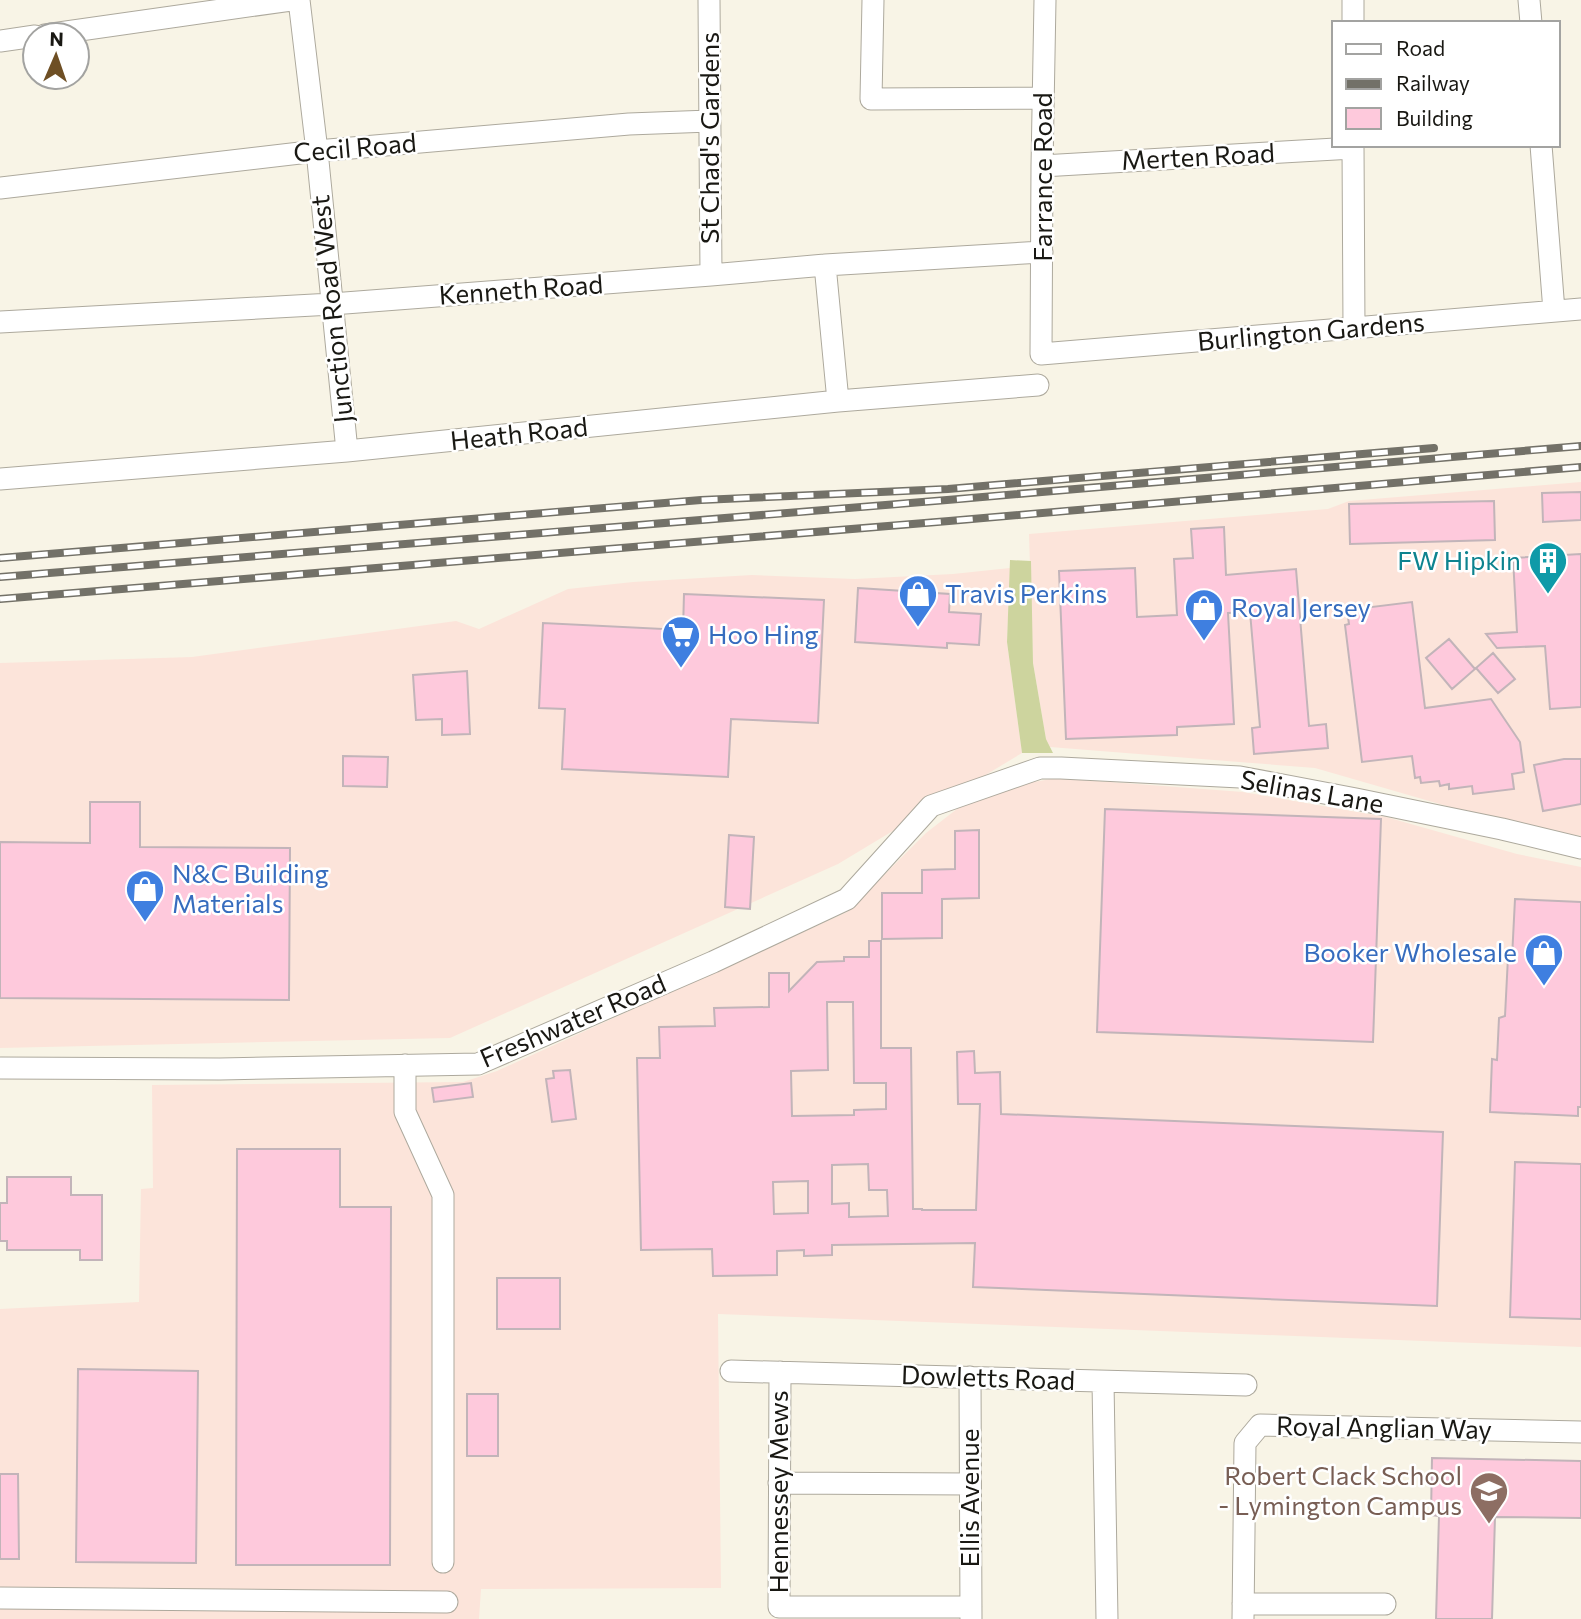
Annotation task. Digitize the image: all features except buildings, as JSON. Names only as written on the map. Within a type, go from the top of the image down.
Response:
[{"type":"street","points":[[91,28],[290,0]]},
{"type":"street","name":"Junction Road West","points":[[299,0],[347,451]]},
{"type":"street","name":"St Chad's Gardens","points":[[709,0],[711,275]]},
{"type":"street","points":[[873,0],[872,99],[1043,99]]},
{"type":"street","name":"Farrance Road","points":[[1041,355],[1045,0]]},
{"type":"street","points":[[1353,0],[1353,21]]},
{"type":"street","points":[[1529,0],[1531,21]]},
{"type":"street","points":[[0,41],[21,38]]},
{"type":"street","name":"Cecil Road","points":[[0,188],[317,151],[629,124],[710,121]]},
{"type":"street","points":[[1353,147],[1354,328]]},
{"type":"street","name":"Merten Road","points":[[1042,166],[1353,147]]},
{"type":"street","points":[[1541,147],[1554,311]]},
{"type":"street","name":"Kenneth Road","points":[[0,322],[332,304],[825,265],[1042,252]]},
{"type":"street","points":[[825,265],[838,401]]},
{"type":"street","name":"Burlington Gardens","points":[[1041,355],[1581,309]]},
{"type":"street","name":"Heath Road","points":[[0,479],[347,451],[838,401],[1038,385]]},
{"type":"street","name":"Selinas Lane","points":[[1040,768],[1240,778],[1356,799],[1581,848]]},
{"type":"street","name":"Freshwater Road","points":[[0,1068],[220,1069],[478,1064],[713,962],[847,899],[932,806],[1040,768]]},
{"type":"street","points":[[405,1065],[405,1112],[443,1195],[443,1562]]},
{"type":"street","name":"Dowletts Road","points":[[731,1371],[1246,1385]]},
{"type":"street","name":"Hennessey Mews","points":[[780,1372],[779,1607],[815,1613]]},
{"type":"street","name":"Ellis Avenue","points":[[970,1377],[971,1613]]},
{"type":"street","points":[[1103,1382],[1107,1619]]},
{"type":"street","name":"Royal Anglian Way","points":[[1243,1611],[1245,1443],[1260,1425],[1581,1432]]},
{"type":"street","points":[[779,1483],[970,1484]]},
{"type":"street","points":[[0,1598],[447,1602]]},
{"type":"street","points":[[1243,1611],[1385,1604]]},
{"type":"street","points":[[815,1613],[971,1613]]},
{"type":"shaded area","points":[[1581,482],[1581,836],[1509,824],[1315,768],[1050,747],[1046,739],[1033,663],[1029,534],[1328,509],[1349,501]]},
{"type":"shaded area","points":[[1010,568],[1007,642],[1022,753],[838,864],[450,1038],[0,1048],[0,663],[192,657],[456,621],[479,629],[568,589],[633,582],[752,575],[855,579]]},
{"type":"shaded area","points":[[1057,778],[1243,792],[1386,817],[1517,854],[1581,867],[1581,1347],[718,1314],[721,1588],[481,1589],[479,1619],[0,1619],[0,1309],[139,1302],[141,1189],[153,1188],[152,1085],[463,1082],[497,1071],[847,912],[926,833],[975,795]]},
{"type":"green space","points":[[1010,560],[1031,561],[1033,663],[1046,739],[1053,753],[1022,753],[1007,642]]},
{"type":"railway","points":[[0,577],[1581,446]]},
{"type":"railway","points":[[0,558],[701,500],[948,489],[1434,448]]},
{"type":"railway","points":[[0,599],[1581,467]]},
{"type":"place","name":"FW Hipkin","points":[[1548,595]]},
{"type":"place","name":"Travis Perkins","points":[[918,628]]},
{"type":"place","name":"Royal Jersey","points":[[1204,642]]},
{"type":"place","name":"Hoo Hing","points":[[681,669]]},
{"type":"place","name":"N&C Building Materials","points":[[145,923]]},
{"type":"place","name":"Booker Wholesale","points":[[1544,987]]},
{"type":"place","name":"Robert Clack School - Lymington Campus","points":[[1489,1525]]}]
